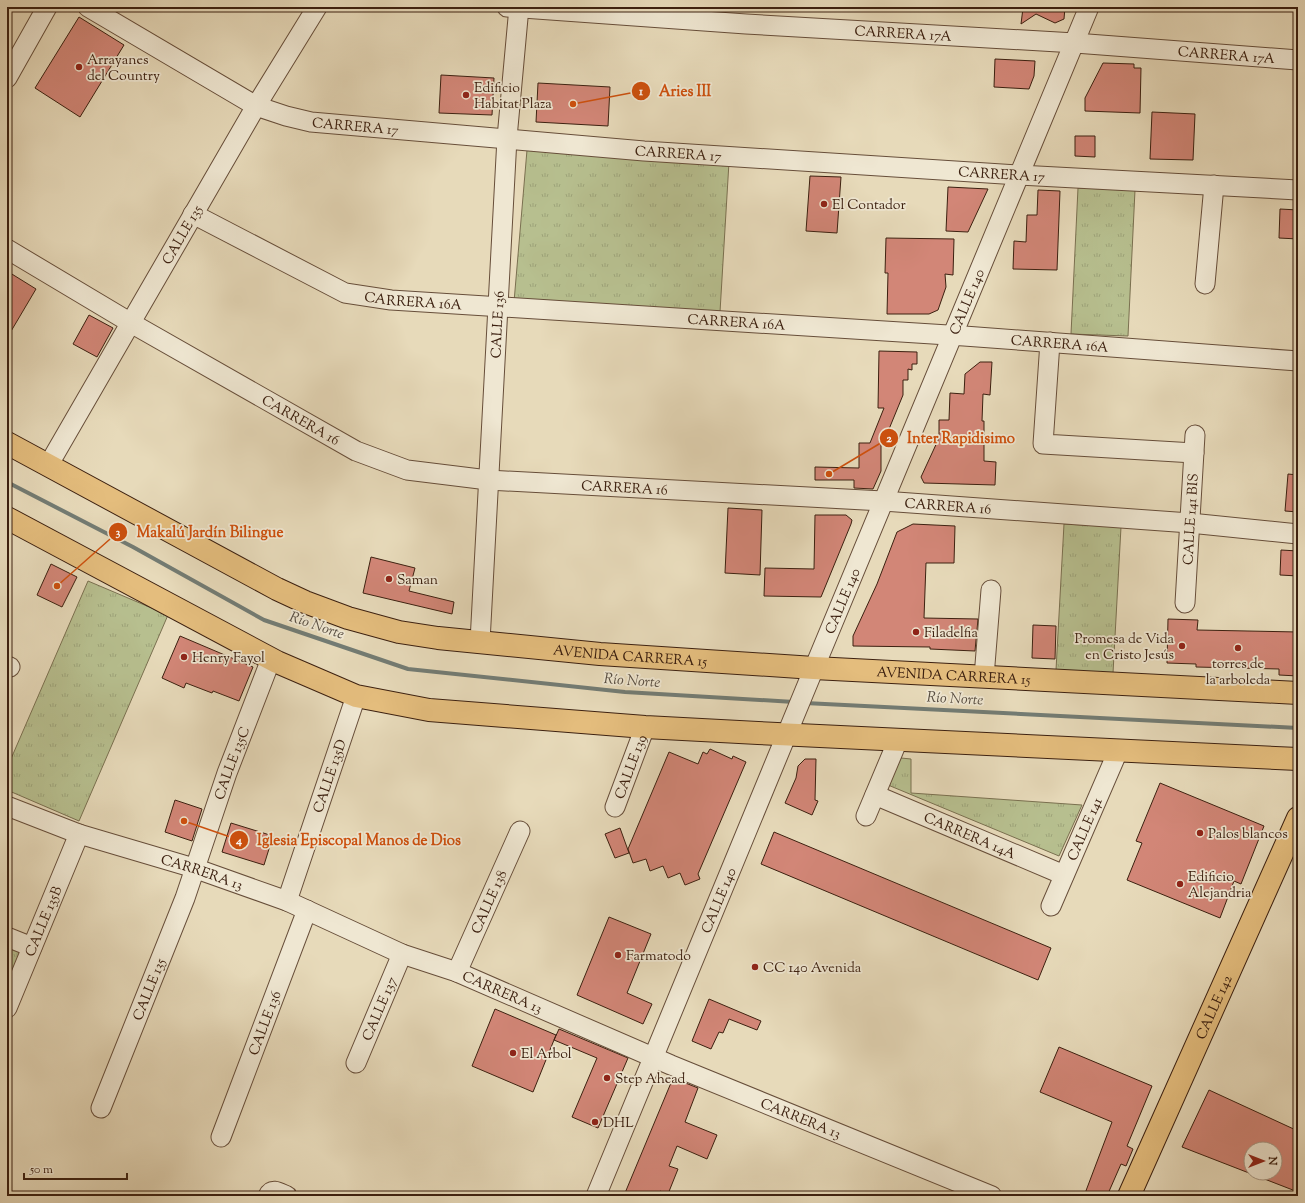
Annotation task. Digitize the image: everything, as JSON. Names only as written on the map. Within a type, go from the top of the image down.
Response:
[{"type":"main road","name":"AVENIDA CARRERA 15","points":[[7,443],[49,464],[277,590],[348,618],[399,632],[438,638],[812,673],[984,677],[1298,693]]},
{"type":"main road","points":[[7,518],[271,659],[356,696],[430,710],[646,727],[789,731],[898,740],[1298,759]]},
{"type":"main road","name":"CALLE 142","points":[[1129,1196],[1298,818]]},
{"type":"street","points":[[7,78],[47,7]]},
{"type":"street","name":"CARRERA 17","points":[[88,7],[256,106],[286,116],[311,122],[644,151],[1019,175],[1298,190]]},
{"type":"street","name":"CALLE 135","points":[[49,464],[256,106],[317,7]]},
{"type":"street","name":"CARRERA 17A","points":[[515,7],[1074,43],[1298,60]]},
{"type":"street","name":"CALLE 136","points":[[480,642],[515,7]]},
{"type":"street","name":"CALLE 140","points":[[596,1196],[883,501],[1090,7]]},
{"type":"street","points":[[1205,284],[1214,185]]},
{"type":"street","name":"CARRERA 16A","points":[[194,214],[345,293],[391,300],[953,335],[1298,362]]},
{"type":"street","name":"CARRERA 16","points":[[7,249],[131,323],[356,451],[407,470],[488,480],[883,501],[1190,523],[1298,534]]},
{"type":"street","name":"CALLE 141 BIS","points":[[1050,342],[1043,444],[1195,444],[1185,603]]},
{"type":"street","points":[[984,677],[991,590]]},
{"type":"street","name":"CALLE 135C","points":[[194,868],[227,773],[271,659]]},
{"type":"street","name":"CALLE 135D","points":[[287,901],[356,696]]},
{"type":"street","name":"CALLE 139","points":[[615,807],[646,727]]},
{"type":"street","points":[[866,816],[898,740]]},
{"type":"street","name":"CALLE 141","points":[[1051,906],[1118,751]]},
{"type":"street","name":"CARRERA 14A","points":[[875,795],[1064,875]]},
{"type":"street","name":"CARRERA 13","points":[[7,806],[79,834],[194,868],[287,901],[402,954],[456,972],[653,1058],[992,1196]]},
{"type":"street","name":"CALLE 138","points":[[456,972],[520,831]]},
{"type":"street","name":"CALLE 135B","points":[[7,1008],[79,834]]},
{"type":"street","name":"CALLE 135","points":[[101,1108],[182,905],[194,868]]},
{"type":"street","name":"CALLE 136","points":[[221,1137],[307,910]]},
{"type":"street","points":[[7,937],[32,947]]},
{"type":"street","name":"CALLE 137","points":[[356,1063],[402,954]]},
{"type":"green space","points":[[527,150],[729,162],[720,312],[514,302]]},
{"type":"green space","points":[[1078,188],[1135,190],[1128,336],[1071,334]]},
{"type":"green space","points":[[1064,524],[1121,527],[1113,673],[1056,670]]},
{"type":"green space","points":[[88,581],[168,615],[79,821],[7,790],[7,768]]},
{"type":"green space","points":[[901,758],[911,759],[911,793],[1082,805],[1059,856],[888,785]]},
{"type":"green space","points":[[7,942],[23,949],[7,987]]},
{"type":"building","points":[[1021,7],[1065,7],[1064,19],[1055,23],[1036,14],[1021,24],[1023,8]]},
{"type":"building","name":"Arrayanes del Country","points":[[79,17],[124,45],[80,117],[35,88]]},
{"type":"building","points":[[995,59],[1035,61],[1034,76],[1029,89],[994,87]]},
{"type":"building","points":[[1103,63],[1134,64],[1134,68],[1141,68],[1140,113],[1085,111],[1085,98]]},
{"type":"building","name":"Edificio Habitat Plaza","points":[[441,75],[494,78],[492,115],[439,113]]},
{"type":"building","points":[[538,83],[610,87],[608,126],[536,122]]},
{"type":"building","points":[[1152,112],[1195,114],[1193,160],[1150,159]]},
{"type":"building","points":[[1075,136],[1095,136],[1095,157],[1075,156]]},
{"type":"building","name":"El Contador","points":[[810,176],[841,177],[837,233],[806,231]]},
{"type":"building","points":[[948,187],[988,189],[968,232],[946,231]]},
{"type":"building","points":[[1038,190],[1060,191],[1057,270],[1013,269],[1014,241],[1026,242],[1027,215],[1037,215]]},
{"type":"building","points":[[1280,209],[1298,210],[1298,239],[1279,238]]},
{"type":"building","points":[[886,238],[954,239],[953,275],[945,274],[946,287],[938,310],[929,314],[887,314],[888,273],[885,273]]},
{"type":"building","points":[[7,271],[36,289],[7,338]]},
{"type":"building","points":[[89,315],[113,328],[97,357],[73,344]]},
{"type":"building","points":[[879,351],[917,352],[917,364],[912,364],[912,370],[908,369],[908,380],[903,380],[903,395],[887,434],[881,432],[881,471],[873,489],[854,488],[854,480],[815,480],[815,467],[859,468],[859,443],[870,443],[884,408],[878,408]]},
{"type":"building","points":[[980,362],[992,362],[990,395],[983,394],[982,421],[984,421],[984,461],[996,462],[995,485],[924,483],[921,477],[939,438],[939,420],[949,420],[950,393],[964,394],[965,374]]},
{"type":"building","points":[[1288,474],[1298,475],[1298,512],[1285,511]]},
{"type":"building","points":[[728,508],[762,510],[760,575],[725,573]]},
{"type":"building","points":[[815,515],[846,515],[852,520],[821,597],[764,596],[765,568],[814,569]]},
{"type":"building","points":[[913,524],[955,526],[954,563],[926,563],[924,618],[978,619],[975,651],[930,649],[930,647],[853,646],[853,636],[877,584],[897,532]]},
{"type":"building","points":[[1281,550],[1298,551],[1298,576],[1280,575]]},
{"type":"building","name":"Saman","points":[[371,557],[415,568],[409,591],[454,602],[452,614],[363,593]]},
{"type":"building","points":[[51,564],[77,577],[62,607],[37,595]]},
{"type":"building","points":[[1168,619],[1198,620],[1197,630],[1298,632],[1298,676],[1279,675],[1279,669],[1196,667],[1196,664],[1167,663]]},
{"type":"building","points":[[1033,625],[1056,626],[1055,659],[1032,658]]},
{"type":"building","points":[[180,636],[253,667],[239,701],[186,683],[184,688],[162,678]]},
{"type":"building","points":[[710,749],[732,759],[733,756],[746,762],[698,874],[700,879],[685,885],[680,873],[668,878],[663,866],[650,871],[646,859],[633,863],[628,849],[669,752],[698,764],[703,752],[707,754]]},
{"type":"building","points":[[805,759],[816,759],[815,800],[818,801],[812,815],[785,803],[796,778],[798,766]]},
{"type":"building","name":"Palos blancos","points":[[1160,783],[1264,826],[1241,884],[1234,881],[1220,918],[1127,880],[1142,843],[1136,841]]},
{"type":"building","points":[[175,800],[202,809],[192,841],[165,832]]},
{"type":"building","points":[[231,823],[273,836],[264,865],[222,852]]},
{"type":"building","points":[[620,828],[629,853],[615,858],[605,834]]},
{"type":"building","points":[[774,832],[1051,948],[1038,980],[761,864]]},
{"type":"building","name":"Farmatodo","points":[[609,917],[651,934],[627,993],[652,1004],[643,1024],[577,995]]},
{"type":"building","points":[[709,999],[761,1021],[757,1030],[729,1019],[723,1033],[719,1032],[711,1049],[692,1041]]},
{"type":"building","name":"El Arbol","points":[[495,1009],[556,1035],[533,1092],[472,1066]]},
{"type":"building","points":[[559,1029],[628,1058],[598,1128],[572,1117],[597,1058],[554,1040]]},
{"type":"building","points":[[1059,1047],[1152,1086],[1127,1146],[1133,1149],[1126,1166],[1121,1164],[1107,1196],[1084,1196],[1112,1122],[1040,1092]]},
{"type":"building","points":[[673,1078],[698,1088],[685,1122],[717,1135],[707,1159],[677,1146],[669,1166],[678,1169],[668,1194],[660,1191],[659,1196],[632,1196],[625,1193]]},
{"type":"building","points":[[1209,1090],[1298,1131],[1298,1192],[1270,1181],[1283,1181],[1283,1141],[1243,1141],[1243,1171],[1182,1147]]},
{"type":"waterway","name":"Río Norte","points":[[7,482],[133,547],[264,620],[408,669],[625,692],[794,702]]},
{"type":"waterway","name":"Río Norte","points":[[805,703],[1298,728]]},
{"type":"place","name":"Arrayanes del Country","points":[[79,67]]},
{"type":"place","name":"Edificio Habitat Plaza","points":[[466,95]]},
{"type":"place","name":"Aries III","points":[[573,104]]},
{"type":"place","name":"El Contador","points":[[824,204]]},
{"type":"place","name":"Inter Rapidisimo","points":[[829,474]]},
{"type":"place","name":"Saman","points":[[389,579]]},
{"type":"place","name":"Makalú Jardín Bilingue","points":[[57,586]]},
{"type":"place","name":"Filadelfia","points":[[916,632]]},
{"type":"place","name":"Promesa de Vida en Cristo Jesús","points":[[1182,646]]},
{"type":"place","name":"torres de la arboleda","points":[[1238,648]]},
{"type":"place","name":"Henry Fayol","points":[[184,657]]},
{"type":"place","name":"Iglesia Episcopal Manos de Dios","points":[[184,821]]},
{"type":"place","name":"Palos blancos","points":[[1200,833]]},
{"type":"place","name":"Edificio Alejandria","points":[[1180,884]]},
{"type":"place","name":"Farmatodo","points":[[618,955]]},
{"type":"place","name":"CC 140 Avenida","points":[[755,967]]},
{"type":"place","name":"El Arbol","points":[[513,1053]]},
{"type":"place","name":"Step Ahead","points":[[607,1078]]},
{"type":"place","name":"DHL","points":[[595,1122]]}]
